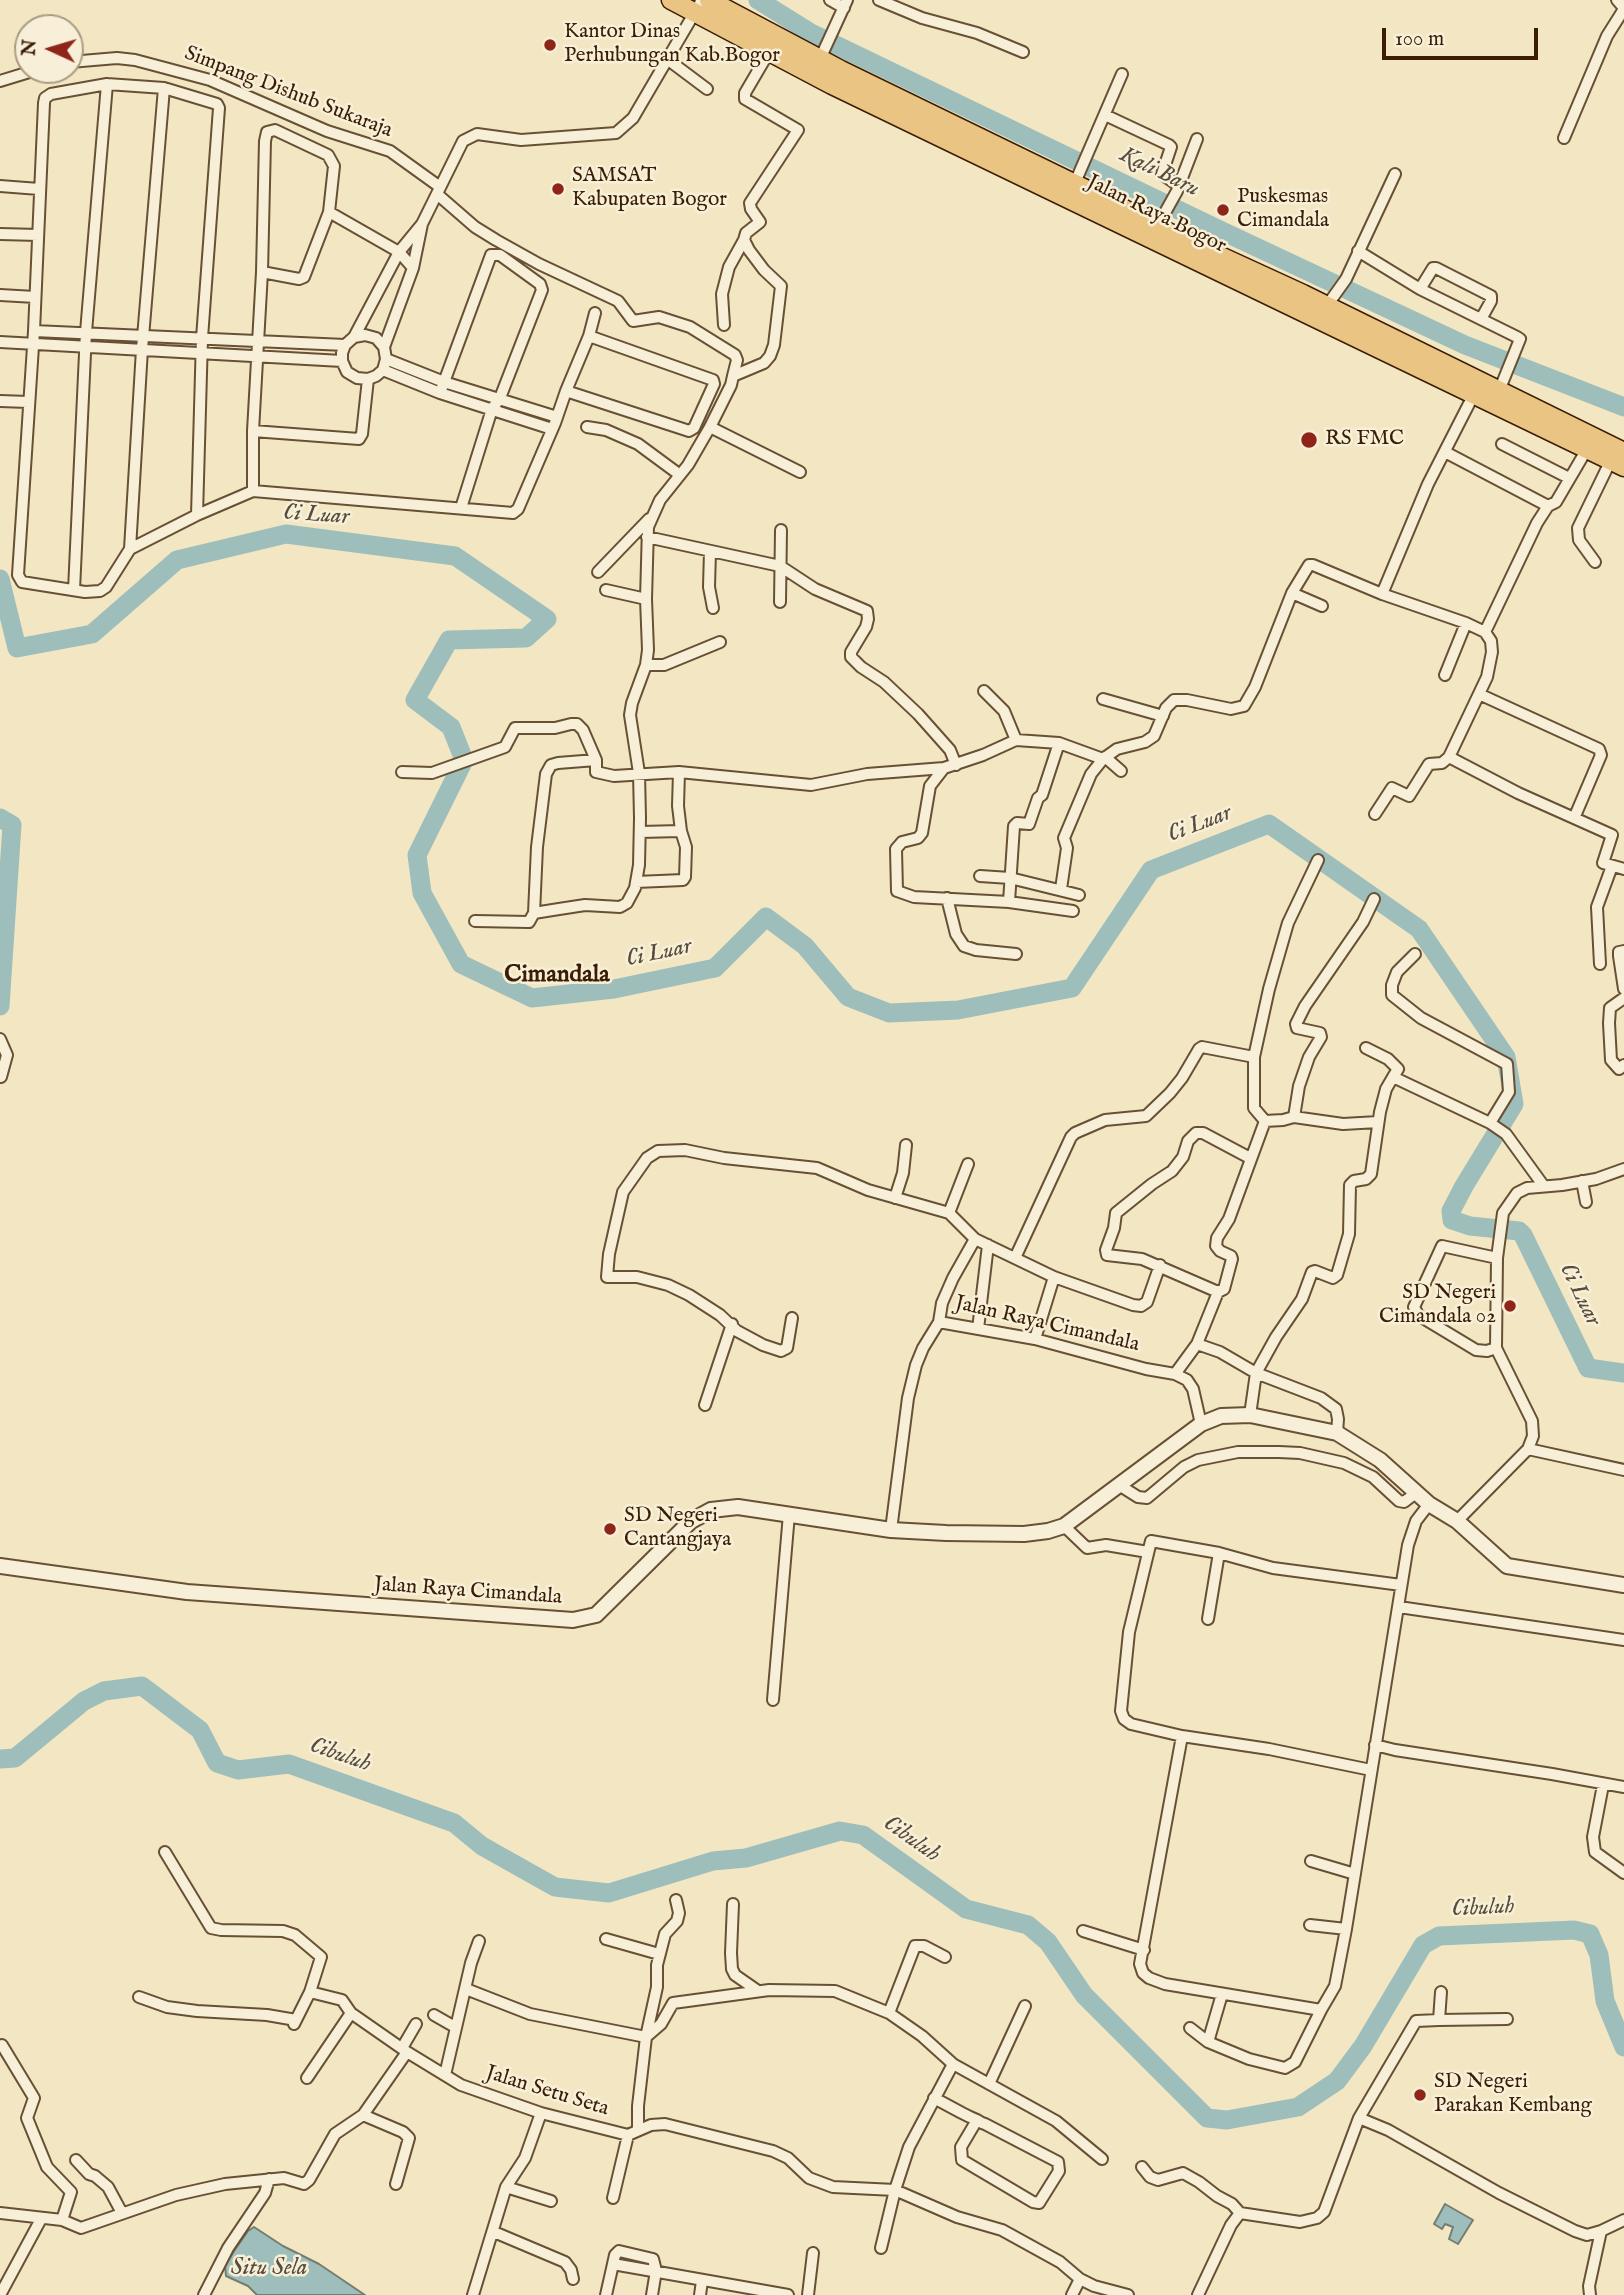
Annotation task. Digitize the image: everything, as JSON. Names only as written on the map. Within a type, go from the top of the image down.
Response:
[{"type":"highway","name":"Jalan Raya Bogor","points":[[671,0],[698,6],[769,52],[832,85],[1587,449],[1620,460]]},
{"type":"highway","name":"Jalan Raya Bogor","points":[[709,0],[1076,181],[1102,197],[1161,221],[1303,294],[1501,385],[1620,460]]},
{"type":"street","points":[[822,55],[845,4],[830,0]]},
{"type":"street","points":[[879,0],[922,18],[977,33],[1023,52]]},
{"type":"street","points":[[1563,138],[1607,36],[1624,9],[1617,0]]},
{"type":"street","points":[[422,224],[413,268],[384,359],[376,376],[368,379],[357,378],[347,372],[342,361],[350,341],[399,252],[422,224],[463,141],[473,135],[483,134],[521,141],[616,133],[633,118],[698,6]]},
{"type":"street","points":[[724,325],[722,294],[729,267],[746,233],[760,222],[750,203],[798,130],[745,99],[745,93],[769,52]]},
{"type":"street","name":"Simpang Dishub Sukaraja","points":[[84,61],[117,58],[135,60],[210,79],[327,131],[390,151],[439,191],[475,227],[496,240],[539,264],[618,301],[633,321],[659,317],[690,327],[735,355],[737,360],[733,376]]},
{"type":"street","points":[[667,59],[707,89]]},
{"type":"street","points":[[1076,181],[1122,74]]},
{"type":"street","points":[[74,590],[85,346],[107,84]]},
{"type":"street","points":[[197,515],[202,338],[220,111],[217,104],[164,88],[107,84],[51,94],[46,98],[39,189],[34,331],[19,578],[23,582],[74,590],[103,590],[130,550],[197,515],[253,491],[513,513],[518,509],[557,417],[589,336],[595,313]]},
{"type":"street","points":[[130,550],[142,349],[164,88]]},
{"type":"street","points":[[1105,115],[1171,147],[1161,174],[1177,189]]},
{"type":"street","points":[[253,491],[265,141],[270,130],[275,130],[330,157],[334,166],[329,212],[304,277],[299,279],[262,272]]},
{"type":"street","points":[[1161,221],[1197,139]]},
{"type":"street","points":[[1329,304],[1346,279],[1395,174]]},
{"type":"street","points":[[0,186],[39,189]]},
{"type":"street","points":[[329,212],[399,252],[413,268]]},
{"type":"street","points":[[0,234],[38,235]]},
{"type":"street","points":[[534,913],[585,905],[620,907],[627,903],[636,882],[640,832],[639,773],[630,715],[648,650],[647,537],[660,500],[680,475],[710,427],[733,376],[764,363],[774,345],[781,286],[778,280],[764,270],[748,250],[744,240]]},
{"type":"street","points":[[1358,251],[1420,289],[1519,338],[1501,385]]},
{"type":"street","points":[[442,388],[491,255],[500,255],[542,288],[500,398],[492,409],[461,508]]},
{"type":"street","points":[[1420,289],[1433,268],[1436,268],[1491,296],[1481,319]]},
{"type":"street","points":[[0,295],[35,297]]},
{"type":"street","points":[[34,331],[257,342],[350,341],[365,335],[376,338],[384,359],[492,409],[552,429]]},
{"type":"street","points":[[566,391],[689,430],[694,428],[714,384],[713,380],[589,336]]},
{"type":"street","points":[[0,342],[342,361]]},
{"type":"street","points":[[253,431],[359,439],[362,434],[368,379]]},
{"type":"street","points":[[442,388],[500,398],[557,417]]},
{"type":"street","points":[[1382,594],[1428,484],[1474,394]]},
{"type":"street","points":[[0,401],[28,402]]},
{"type":"street","points":[[587,426],[606,430],[638,444],[680,475]]},
{"type":"street","points":[[710,427],[800,472]]},
{"type":"street","points":[[1502,444],[1569,478]]},
{"type":"street","points":[[1485,632],[1536,523],[1548,506],[1556,502],[1587,449]]},
{"type":"street","points":[[1445,452],[1548,506]]},
{"type":"street","points":[[1595,562],[1579,540],[1578,528],[1620,460]]},
{"type":"street","points":[[598,572],[654,515]]},
{"type":"street","points":[[780,602],[781,530]]},
{"type":"street","points":[[647,537],[780,566],[815,589],[867,611],[866,627],[851,652],[851,657],[861,667],[884,681],[950,750],[950,766],[930,786],[922,834],[918,838],[902,842],[896,849],[896,887],[901,894],[1009,902],[1073,911]]},
{"type":"street","points":[[710,551],[709,587],[713,608]]},
{"type":"street","points":[[1061,889],[1067,848],[1064,838],[1091,774],[1104,758],[1117,750],[1154,736],[1169,704],[1180,699],[1231,709],[1244,706],[1255,687],[1292,593],[1309,565],[1485,632],[1491,642],[1492,652],[1487,677],[1449,757],[1442,763],[1429,764],[1409,796],[1392,788],[1375,814]]},
{"type":"street","points":[[606,590],[646,599]]},
{"type":"street","points":[[1292,593],[1322,606]]},
{"type":"street","points":[[1445,675],[1466,624]]},
{"type":"street","points":[[646,665],[664,665],[720,642]]},
{"type":"street","points":[[984,691],[1004,711],[1016,740]]},
{"type":"street","points":[[1479,694],[1599,750],[1601,755],[1576,816]]},
{"type":"street","points":[[1103,699],[1163,716]]},
{"type":"street","points":[[402,772],[428,774],[505,747],[515,728],[555,728],[577,724],[583,730],[596,760],[598,773],[614,775],[679,772],[811,785],[867,774],[909,773],[950,766],[1016,740],[1059,743],[1104,758],[1121,771]]},
{"type":"street","points":[[1009,902],[1014,826],[1017,823],[1029,824],[1038,798],[1042,795],[1059,743]]},
{"type":"street","points":[[1449,757],[1518,793],[1576,816],[1612,835],[1602,860],[1605,864],[1618,867],[1597,907],[1600,964]]},
{"type":"street","points":[[475,921],[529,922],[534,913],[537,846],[546,774],[551,765],[596,760]]},
{"type":"street","points":[[636,882],[684,879],[686,846],[678,806],[679,772]]},
{"type":"street","points":[[640,832],[681,831]]},
{"type":"street","points":[[1318,860],[1288,923],[1269,989],[1254,1057],[1254,1108],[1265,1121],[1283,1121],[1294,1117],[1320,1122],[1378,1122]]},
{"type":"street","points":[[980,876],[1010,878],[1079,895]]},
{"type":"street","points":[[947,898],[956,934],[964,946],[976,950],[1016,954]]},
{"type":"street","points":[[1294,1117],[1299,1086],[1309,1057],[1321,1037],[1320,1033],[1297,1028],[1296,1024],[1305,1006],[1352,940],[1374,899]]},
{"type":"street","points":[[1624,951],[1619,952],[1619,956],[1624,989]]},
{"type":"street","points":[[1415,954],[1397,972],[1392,985],[1392,995],[1421,1018],[1507,1064],[1509,1093],[1497,1129]]},
{"type":"street","points":[[1624,998],[1610,1008],[1609,1023],[1611,1059],[1619,1069],[1624,1065]]},
{"type":"street","points":[[0,1040],[7,1055],[1,1077]]},
{"type":"street","points":[[1015,1258],[1075,1133],[1105,1120],[1146,1116],[1170,1094],[1202,1047],[1254,1057]]},
{"type":"street","points":[[1250,1415],[1256,1373],[1302,1299],[1312,1272],[1336,1277],[1349,1234],[1350,1185],[1354,1181],[1366,1179],[1371,1174],[1383,1098],[1398,1069],[1388,1059],[1366,1048]]},
{"type":"street","points":[[1393,1077],[1497,1129],[1544,1185]]},
{"type":"street","points":[[1201,1424],[1193,1389],[1187,1380],[1175,1374],[1197,1344],[1218,1292],[1224,1289],[1232,1259],[1220,1251],[1216,1245],[1217,1238],[1229,1219],[1265,1121]]},
{"type":"street","points":[[1218,1292],[1160,1265],[1142,1259],[1107,1255],[1106,1250],[1116,1213],[1172,1171],[1183,1157],[1188,1141],[1196,1133],[1203,1133],[1250,1158]]},
{"type":"street","points":[[895,1198],[903,1173],[906,1145]]},
{"type":"street","points":[[792,1318],[785,1350],[763,1345],[737,1331],[732,1324],[689,1295],[668,1285],[637,1277],[607,1278],[609,1254],[623,1192],[647,1158],[658,1151],[685,1150],[760,1163],[805,1166],[895,1198],[949,1213],[968,1164]]},
{"type":"street","points":[[1457,1521],[1528,1448],[1532,1436],[1532,1421],[1496,1348],[1497,1258],[1503,1213],[1522,1189],[1583,1181],[1624,1169]]},
{"type":"street","points":[[1583,1181],[1586,1202]]},
{"type":"street","name":"Jalan Raya Cimandala","points":[[949,1213],[975,1239],[1054,1277],[1141,1306],[1147,1302],[1160,1265]]},
{"type":"street","points":[[939,1322],[942,1303],[975,1239]]},
{"type":"street","points":[[978,1329],[988,1245]]},
{"type":"street","points":[[1496,1348],[1476,1350],[1418,1315],[1414,1307],[1442,1246],[1497,1258]]},
{"type":"street","points":[[1035,1339],[1054,1277]]},
{"type":"street","name":"Jalan Raya Cimandala","points":[[891,1530],[908,1398],[916,1365],[939,1322],[1035,1339],[1175,1374]]},
{"type":"street","points":[[705,1405],[732,1324]]},
{"type":"street","points":[[1197,1344],[1220,1352],[1256,1373],[1321,1398],[1336,1409],[1337,1433]]},
{"type":"street","name":"Jalan Raya Cimandala","points":[[0,1566],[187,1592],[573,1620],[596,1615],[700,1514],[711,1510],[738,1507],[891,1530],[1035,1533],[1064,1526],[1201,1424],[1221,1416],[1250,1415],[1337,1433],[1380,1460],[1429,1504],[1457,1521],[1507,1566],[1624,1585]]},
{"type":"street","points":[[1528,1448],[1624,1470]]},
{"type":"street","points":[[1119,1485],[1138,1497],[1147,1497],[1184,1467],[1198,1460],[1238,1452],[1300,1453],[1344,1463],[1373,1477],[1399,1501],[1405,1502],[1417,1492]]},
{"type":"street","points":[[1373,1477],[1380,1460]]},
{"type":"street","points":[[1190,2028],[1208,2042],[1249,2059],[1285,2068],[1295,2062],[1335,1986],[1411,1531],[1429,1504]]},
{"type":"street","points":[[773,1700],[789,1514]]},
{"type":"street","points":[[1064,1526],[1087,1548],[1106,1545],[1148,1552]]},
{"type":"street","points":[[1371,1770],[1269,1749],[1182,1736],[1131,1724],[1124,1719],[1121,1711],[1129,1632],[1151,1541],[1156,1540],[1273,1568],[1401,1585]]},
{"type":"street","points":[[1208,1619],[1219,1553]]},
{"type":"street","points":[[1399,1607],[1624,1640]]},
{"type":"street","points":[[1182,1736],[1140,1964],[1143,1973],[1165,1984],[1321,2010]]},
{"type":"street","points":[[1375,1745],[1624,1787]]},
{"type":"street","points":[[1603,1785],[1594,1837],[1595,1852],[1624,1873]]},
{"type":"street","points":[[139,1997],[167,2007],[267,2015],[295,2022],[310,1992],[320,1959],[319,1954],[295,1936],[283,1931],[211,1928],[165,1852]]},
{"type":"street","points":[[1311,1861],[1355,1874]]},
{"type":"street","points":[[613,2198],[633,2133],[646,2037],[657,1987],[659,1954],[665,1934],[677,1921],[679,1913],[676,1900]]},
{"type":"street","points":[[733,1904],[732,1969],[735,1975],[758,1991]]},
{"type":"street","points":[[1310,1925],[1346,1929]]},
{"type":"street","points":[[1083,1931],[1144,1950]]},
{"type":"street","points":[[606,1939],[659,1954]]},
{"type":"street","points":[[445,2075],[473,1955],[479,1941]]},
{"type":"street","points":[[889,2013],[915,1946],[924,1946],[945,1957]]},
{"type":"street","points":[[466,1989],[530,2014],[646,2037]]},
{"type":"street","points":[[646,2037],[661,2024],[673,2003],[758,1991],[835,1991],[889,2013],[922,2036],[953,2064],[1056,2121],[1102,2159]]},
{"type":"street","name":"Jalan Setu Seta","points":[[310,1992],[338,1997],[351,2013],[404,2050],[472,2090],[541,2113],[633,2133],[658,2123],[720,2136],[781,2154],[809,2178],[824,2184],[834,2187],[895,2190],[957,2217],[981,2222],[1011,2234],[1060,2262],[1080,2280],[1128,2295]]},
{"type":"street","points":[[1439,2020],[1441,1992]]},
{"type":"street","points":[[1208,2042],[1222,1994]]},
{"type":"street","points":[[989,2084],[1025,2006]]},
{"type":"street","points":[[306,2078],[351,2013]]},
{"type":"street","points":[[434,2015],[455,2027]]},
{"type":"street","points":[[1142,2167],[1158,2180],[1183,2173],[1232,2204],[1240,2213],[1300,2222],[1317,2218],[1324,2212],[1359,2118],[1416,2021],[1507,2019]]},
{"type":"street","points":[[0,2213],[62,2220],[81,2228],[176,2195],[225,2184],[284,2178],[304,2184],[309,2180],[335,2134],[363,2115],[404,2050],[416,2024]]},
{"type":"street","points":[[2,2045],[34,2098],[27,2118],[47,2167],[71,2194],[62,2220]]},
{"type":"street","points":[[881,2248],[909,2147],[953,2064]]},
{"type":"street","points":[[934,2098],[977,2120],[1058,2162],[1059,2171],[1039,2203],[962,2160],[961,2147],[977,2120]]},
{"type":"street","points":[[473,2295],[506,2187],[525,2158],[541,2113]]},
{"type":"street","points":[[363,2115],[403,2132],[409,2138],[396,2184]]},
{"type":"street","points":[[1359,2118],[1388,2130],[1499,2193],[1575,2231],[1587,2235],[1624,2220]]},
{"type":"street","points":[[76,2160],[89,2174],[108,2187],[122,2213]]},
{"type":"street","points":[[204,2295],[254,2207],[265,2193],[269,2179]]},
{"type":"street","points":[[506,2187],[551,2201]]},
{"type":"street","points":[[1198,2295],[1231,2225],[1240,2213]]},
{"type":"street","points":[[0,2295],[41,2219]]},
{"type":"street","points":[[1590,2295],[1589,2286],[1601,2231]]},
{"type":"street","points":[[494,2232],[565,2262],[571,2270],[573,2280]]},
{"type":"street","points":[[808,2295],[813,2253]]},
{"type":"street","points":[[606,2295],[613,2264],[750,2292],[788,2295]]},
{"type":"street","points":[[652,2295],[656,2271]]},
{"type":"street","points":[[1072,2295],[1080,2280]]},
{"type":"street","points":[[700,2295],[702,2281]]},
{"type":"water","points":[[1445,2204],[1473,2220],[1458,2244],[1449,2239],[1453,2227],[1445,2224],[1442,2229],[1434,2224]]},
{"type":"water","name":"Situ Sela","points":[[254,2227],[283,2246],[319,2264],[365,2295],[257,2295],[248,2286],[226,2276],[225,2266],[248,2231]]},
{"type":"waterway","name":"Kali Baru","points":[[758,0],[811,33],[1222,231],[1465,345],[1624,407]]},
{"type":"waterway","name":"Ci Luar","points":[[0,579],[17,648],[92,634],[177,560],[286,534],[455,556],[547,619],[526,638],[449,640],[415,700],[451,727],[464,760],[417,855],[422,893],[461,964],[532,998],[614,989],[715,968],[766,917],[805,946],[848,997],[889,1013],[958,1010],[1072,988],[1151,870],[1269,824],[1419,929],[1506,1057],[1514,1104],[1464,1186],[1451,1211],[1452,1220],[1470,1226],[1519,1231],[1588,1368],[1624,1373]]},
{"type":"waterway","name":"Ci Luar","points":[[0,818],[12,825],[0,1006]]},
{"type":"waterway","name":"Cibuluh","points":[[0,1759],[15,1758],[84,1701],[104,1691],[142,1686],[200,1730],[217,1763],[238,1770],[289,1764],[454,1823],[482,1846],[555,1887],[609,1893],[713,1861],[746,1858],[840,1831],[863,1835],[966,1909],[1028,1925],[1048,1942],[1084,1995],[1207,2118],[1227,2120],[1298,2107],[1337,2081],[1363,2046],[1423,1945],[1439,1936],[1574,1930],[1590,1934],[1599,1955],[1605,2001],[1624,2047]]},
{"type":"place","name":"Kantor Dinas Perhubungan Kab.Bogor","points":[[550,45]]},
{"type":"place","name":"SAMSAT Kabupaten Bogor","points":[[558,189]]},
{"type":"place","name":"Puskesmas Cimandala","points":[[1223,210]]},
{"type":"place","name":"RS FMC","points":[[1309,440]]},
{"type":"place","name":"SD Negeri Cimandala 02","points":[[1510,1306]]},
{"type":"place","name":"SD Negeri Cantangjaya","points":[[610,1529]]},
{"type":"place","name":"SD Negeri Parakan Kembang","points":[[1420,2095]]},
{"type":"district","name":"Cimandala","points":[[557,976]]}]
